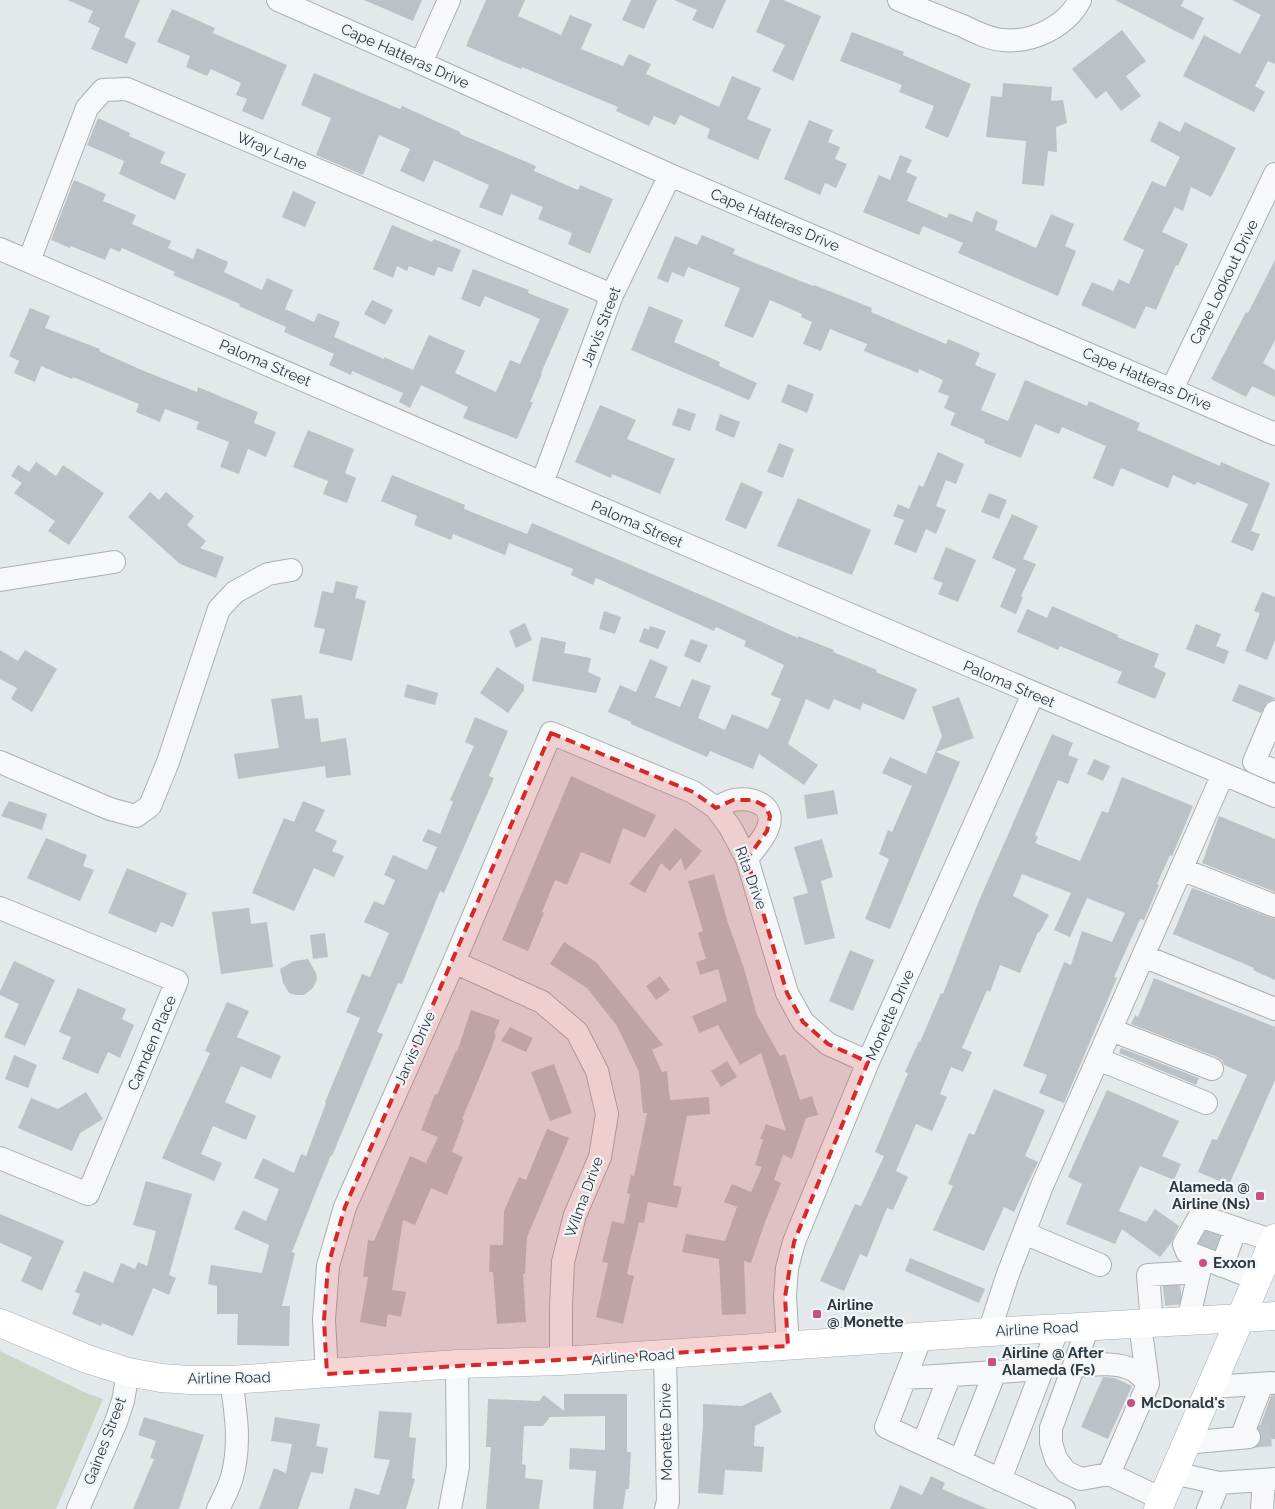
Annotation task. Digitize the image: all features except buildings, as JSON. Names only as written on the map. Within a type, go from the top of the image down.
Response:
[{"type":"main road","points":[[1160,1504],[1212,1387],[1274,1239]]},
{"type":"main road","name":"Airline Road","points":[[0,1323],[87,1360],[128,1372],[162,1378],[232,1380],[457,1364],[561,1361],[989,1332],[1275,1316]]},
{"type":"street","name":"Cape Hatteras Drive","points":[[278,0],[670,175],[1275,434]]},
{"type":"street","points":[[421,63],[449,0]]},
{"type":"street","points":[[899,0],[985,36],[1002,40],[1020,40],[1052,29],[1067,17],[1080,0]]},
{"type":"street","name":"Wray Lane","points":[[30,261],[87,108],[103,90],[127,89],[612,295]]},
{"type":"street","name":"Cape Lookout Drive","points":[[1172,389],[1275,174]]},
{"type":"street","name":"Jarvis Street","points":[[542,483],[612,295],[670,175]]},
{"type":"street","name":"Paloma Street","points":[[0,249],[1223,774],[1273,783]]},
{"type":"street","points":[[0,580],[114,562]]},
{"type":"street","points":[[0,762],[110,809],[136,816],[150,806],[168,762],[219,609],[235,592],[268,574],[291,570]]},
{"type":"street","name":"Monette Drive","points":[[788,1346],[785,1297],[787,1268],[794,1242],[868,1062],[1033,694]]},
{"type":"street","points":[[1273,783],[1254,762],[1275,712]]},
{"type":"street","name":"Rita Drive","points":[[551,733],[693,792],[716,808],[730,827],[747,859],[788,993],[803,1022],[828,1044],[868,1062]]},
{"type":"street","name":"Jarvis Drive","points":[[327,1374],[324,1320],[328,1266],[346,1207],[454,962],[551,733]]},
{"type":"street","points":[[989,1332],[1008,1274],[1042,1186],[1223,774]]},
{"type":"street","points":[[716,808],[733,800],[753,800],[765,806],[770,816],[767,831],[747,859]]},
{"type":"street","points":[[1181,869],[1275,906]]},
{"type":"street","name":"Camden Place","points":[[0,908],[177,982],[88,1194],[0,1158]]},
{"type":"street","points":[[1143,956],[1275,1010]]},
{"type":"street","name":"Wilma Drive","points":[[454,962],[542,1002],[577,1032],[597,1071],[606,1114],[600,1157],[575,1215],[563,1262],[561,1361]]},
{"type":"street","points":[[1110,1030],[1212,1069]]},
{"type":"street","points":[[1098,1059],[1206,1104]]},
{"type":"street","points":[[1024,1233],[1100,1266]]},
{"type":"street","points":[[1109,1474],[1148,1384],[1146,1323],[1199,1264],[1274,1239]]},
{"type":"street","points":[[1199,1264],[1257,1279]]},
{"type":"street","points":[[1188,1321],[1199,1264]]},
{"type":"street","points":[[1088,1327],[1052,1428],[1051,1443],[1056,1459],[1066,1472],[1074,1477],[1081,1479],[1109,1474],[1160,1504]]},
{"type":"street","points":[[1000,1480],[1058,1328]]},
{"type":"street","points":[[921,1337],[886,1427],[1064,1509]]},
{"type":"street","name":"Monette Drive","points":[[665,1354],[668,1502],[666,1509]]},
{"type":"street","points":[[450,1509],[458,1467],[457,1364]]},
{"type":"street","points":[[1074,1366],[1122,1366],[1134,1371],[1148,1384]]},
{"type":"street","points":[[905,1378],[1042,1369]]},
{"type":"street","name":"Gaines Street","points":[[78,1509],[116,1422],[123,1401],[128,1372]]},
{"type":"street","points":[[960,1461],[995,1372]]},
{"type":"street","points":[[923,1444],[950,1375]]},
{"type":"street","points":[[218,1509],[232,1478],[237,1451],[238,1425],[232,1380]]},
{"type":"street","points":[[1186,1443],[1245,1438],[1267,1384],[1212,1387]]},
{"type":"street","points":[[1173,1473],[1219,1483],[1269,1479],[1262,1509]]},
{"type":"street","points":[[1208,1509],[1219,1483]]},
{"type":"highlighted area","points":[[551,733],[693,792],[716,808],[733,800],[753,800],[765,806],[770,816],[767,831],[747,859],[787,993],[803,1022],[828,1044],[868,1062],[794,1242],[785,1297],[788,1346],[327,1374],[324,1320],[328,1266],[345,1207]]},
{"type":"green space","points":[[0,1351],[86,1393],[103,1399],[56,1509],[0,1509]]},
{"type":"tunnel","points":[[1206,1249],[1214,1232]]},
{"type":"tunnel","points":[[1164,1295],[1181,1293]]},
{"type":"tunnel","points":[[1249,1437],[1275,1435]]},
{"type":"place","name":"Alameda @ Airline (Ns)","points":[[1260,1196]]},
{"type":"place","name":"Exxon","points":[[1203,1263]]},
{"type":"place","name":"Airline @ Monette","points":[[817,1314]]},
{"type":"place","name":"Airline @ After Alameda (Fs)","points":[[992,1362]]},
{"type":"place","name":"McDonald's","points":[[1131,1403]]}]
